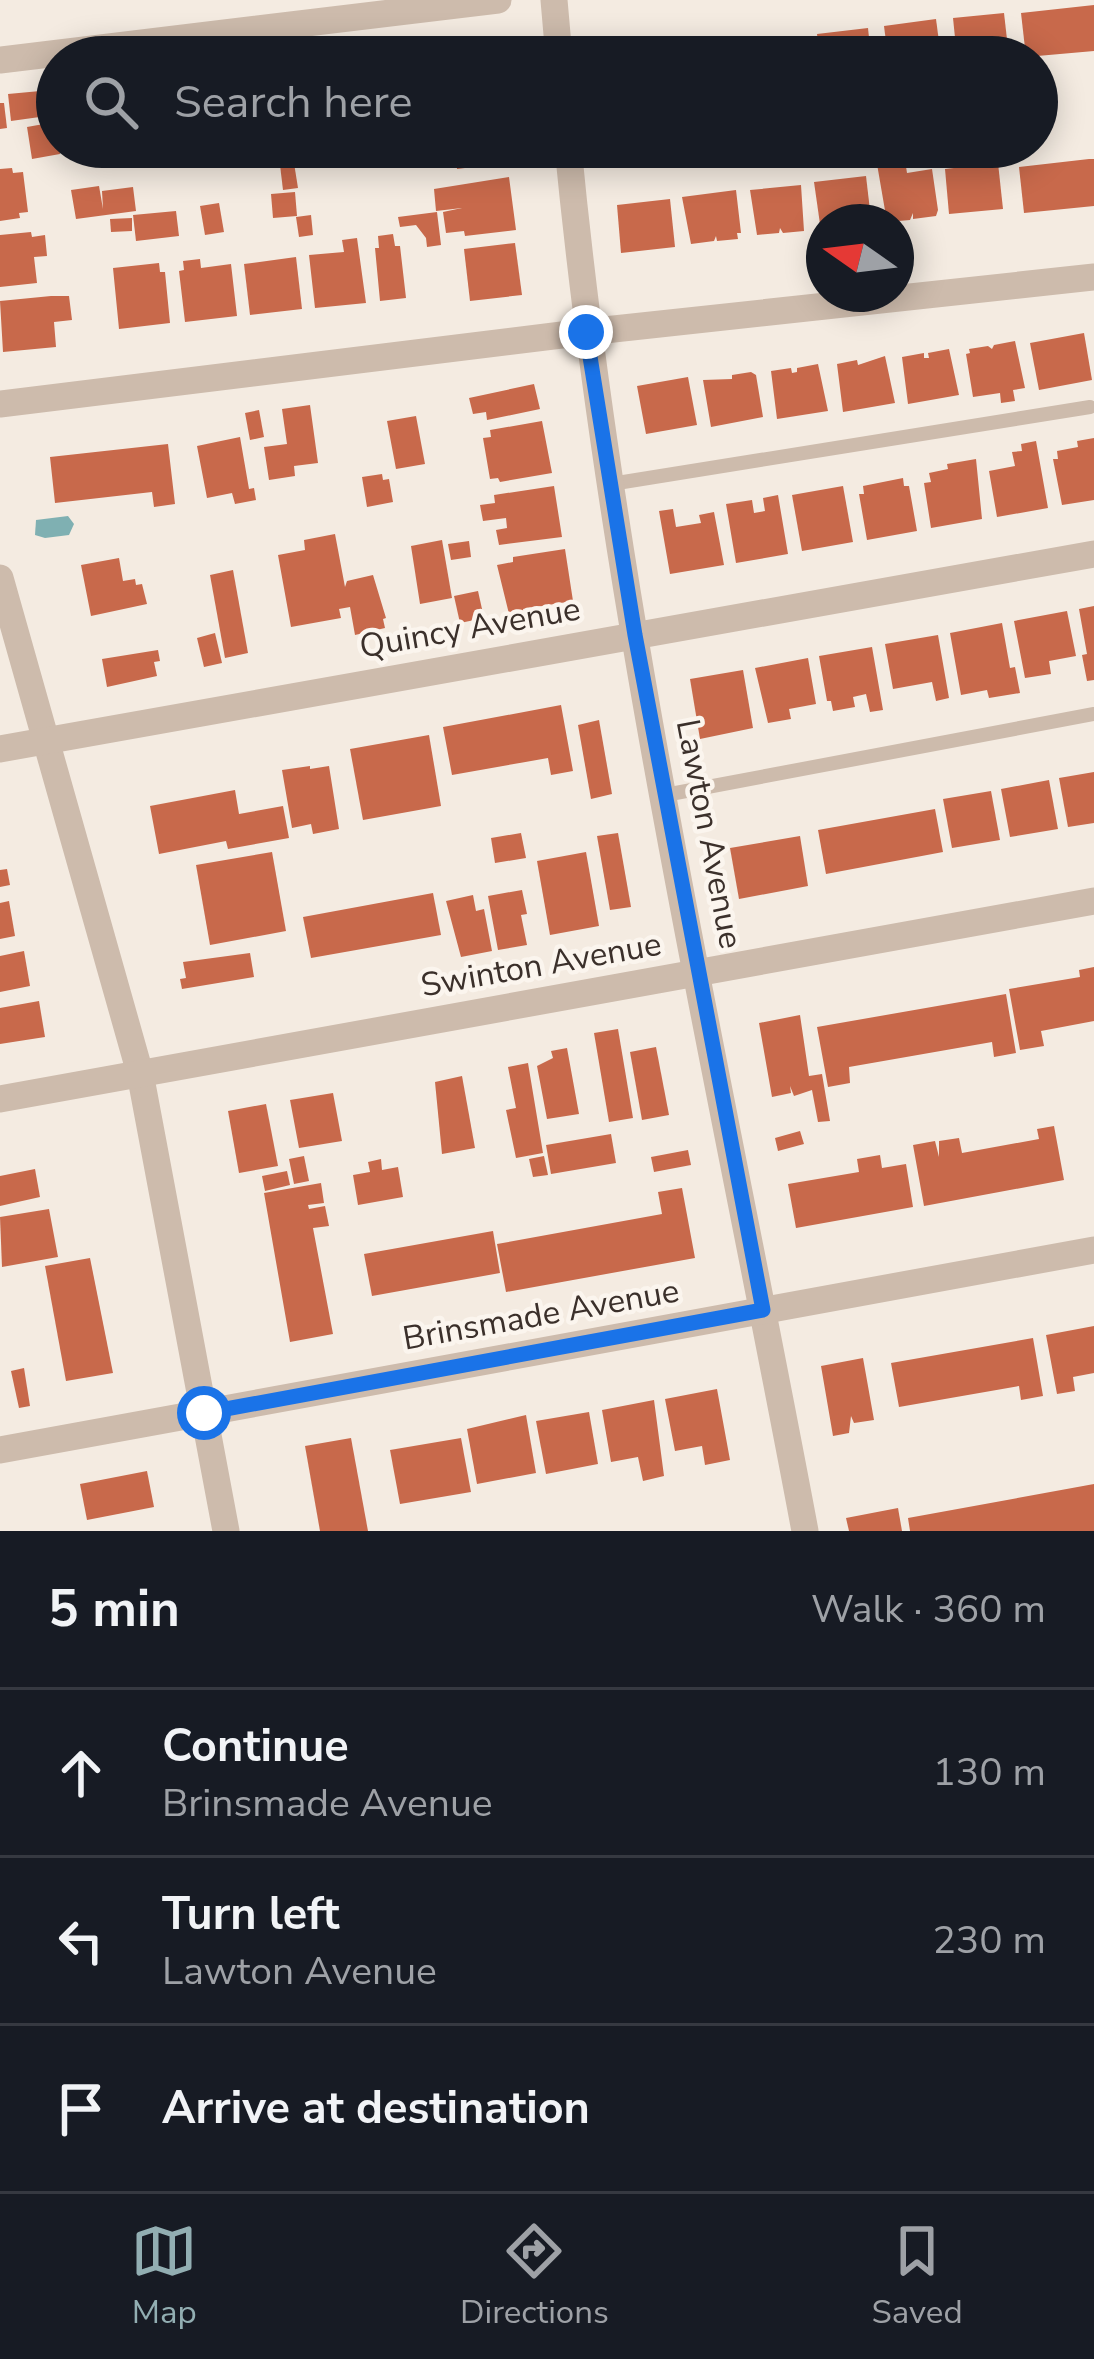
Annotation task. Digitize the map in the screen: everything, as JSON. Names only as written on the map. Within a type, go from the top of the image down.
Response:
[{"type":"street","points":[[199,36],[498,0]]},
{"type":"street","points":[[554,0],[558,36]]},
{"type":"street","points":[[0,60],[36,56]]},
{"type":"street","name":"Lawton Avenue","points":[[570,168],[586,332],[635,635],[805,1531]]},
{"type":"street","points":[[0,404],[586,332],[1094,277]]},
{"type":"street","name":"Quincy Avenue","points":[[0,749],[1094,554]]},
{"type":"street","points":[[0,578],[140,1072],[226,1531]]},
{"type":"street","name":"Swinton Avenue","points":[[0,1099],[1094,901]]},
{"type":"street","name":"Brinsmade Avenue","points":[[0,1450],[1094,1250]]},
{"type":"lane","points":[[610,484],[1090,407]]},
{"type":"lane","points":[[665,795],[1094,715]]},
{"type":"water","points":[[68,516],[74,524],[69,535],[35,535],[36,520]]},
{"type":"building","points":[[1094,5],[1094,51],[1058,54],[1058,36],[1024,36],[1021,13]]},
{"type":"building","points":[[1004,13],[1007,36],[955,36],[953,18]]},
{"type":"building","points":[[936,19],[938,36],[885,36],[884,26]]},
{"type":"building","points":[[868,28],[869,36],[817,36]]},
{"type":"building","points":[[36,91],[36,118],[11,121],[8,94]]},
{"type":"building","points":[[0,103],[4,103],[7,128],[0,129]]},
{"type":"building","points":[[36,125],[36,158],[32,159],[27,127]]},
{"type":"building","points":[[1094,159],[1094,206],[1024,213],[1019,168],[1058,168],[1058,163]]},
{"type":"building","points":[[12,168],[13,173],[23,172],[28,212],[0,221],[0,169]]},
{"type":"building","points":[[280,168],[295,168],[298,188],[283,190]]},
{"type":"building","points":[[878,168],[906,168],[907,173],[932,169],[936,216],[914,219],[914,204],[884,204]]},
{"type":"building","points":[[999,168],[1003,209],[949,214],[945,169]]},
{"type":"building","points":[[866,176],[869,204],[817,204],[814,182]]},
{"type":"building","points":[[509,177],[516,230],[465,236],[464,231],[446,233],[443,212],[462,208],[436,211],[434,189]]},
{"type":"building","points":[[801,185],[804,231],[783,233],[780,228],[779,233],[757,235],[750,190]]},
{"type":"building","points":[[99,186],[103,209],[102,191],[133,187],[136,211],[76,219],[71,190]]},
{"type":"building","points":[[736,190],[738,239],[717,241],[716,236],[714,241],[691,244],[682,197]]},
{"type":"building","points":[[295,192],[297,216],[273,218],[271,194]]},
{"type":"building","points":[[670,199],[675,247],[621,253],[617,205]]},
{"type":"building","points":[[219,203],[224,232],[205,235],[200,206]]},
{"type":"building","points":[[176,211],[179,236],[136,241],[133,215]]},
{"type":"building","points":[[437,212],[441,245],[427,247],[416,225],[400,227],[398,217]]},
{"type":"building","points":[[311,215],[313,235],[299,237],[296,217]]},
{"type":"building","points":[[132,218],[132,231],[111,232],[110,219]]},
{"type":"building","points":[[31,232],[32,237],[45,235],[47,256],[34,257],[37,283],[0,287],[0,235]]},
{"type":"building","points":[[393,234],[395,246],[400,246],[406,298],[380,301],[375,248],[379,248],[378,236]]},
{"type":"building","points":[[357,238],[366,303],[315,308],[309,255],[344,252],[342,240]]},
{"type":"building","points":[[515,243],[522,295],[470,301],[464,249]]},
{"type":"building","points":[[296,257],[302,309],[250,315],[244,264]]},
{"type":"building","points":[[200,259],[201,268],[231,264],[237,316],[185,322],[179,271],[184,270],[183,261]]},
{"type":"building","points":[[159,263],[160,272],[165,272],[170,323],[119,329],[113,268]]},
{"type":"building","points":[[69,296],[72,320],[54,322],[56,347],[3,352],[0,301]]},
{"type":"building","points":[[1084,333],[1092,380],[1039,390],[1030,343]]},
{"type":"building","points":[[1015,341],[1025,388],[1013,390],[1015,401],[1001,403],[1000,393],[973,397],[969,349],[992,349]]},
{"type":"building","points":[[949,349],[959,395],[908,404],[902,357],[924,353],[929,358],[928,353]]},
{"type":"building","points":[[885,356],[895,403],[843,412],[837,364],[857,360],[858,365]]},
{"type":"building","points":[[818,364],[828,411],[777,419],[771,371],[791,368],[792,373]]},
{"type":"building","points":[[732,375],[756,375],[763,417],[711,427],[703,380],[732,379]]},
{"type":"building","points":[[688,377],[697,425],[646,434],[637,386]]},
{"type":"building","points":[[534,384],[540,409],[487,420],[486,412],[473,414],[469,398]]},
{"type":"building","points":[[310,405],[318,463],[294,466],[295,476],[269,480],[264,447],[287,444],[282,409]]},
{"type":"building","points":[[259,410],[264,437],[250,440],[245,413]]},
{"type":"building","points":[[416,416],[425,464],[396,469],[387,421]]},
{"type":"building","points":[[542,421],[552,473],[500,482],[490,479],[483,438],[491,437],[490,430]]},
{"type":"building","points":[[240,437],[249,489],[254,488],[256,500],[235,504],[232,493],[207,498],[197,446]]},
{"type":"building","points":[[1094,438],[1094,500],[1062,505],[1053,459],[1058,459],[1057,451]]},
{"type":"building","points":[[1036,441],[1048,508],[997,517],[989,471],[1015,466],[1012,452]]},
{"type":"building","points":[[168,444],[175,504],[154,507],[152,492],[55,503],[50,457]]},
{"type":"building","points":[[976,459],[982,519],[931,528],[924,483],[931,482],[929,473]]},
{"type":"building","points":[[382,474],[383,480],[389,479],[393,502],[367,507],[362,477]]},
{"type":"building","points":[[903,478],[904,486],[909,486],[917,531],[867,540],[859,494],[864,494],[863,486]]},
{"type":"building","points":[[554,486],[562,537],[499,545],[496,530],[507,528],[506,518],[483,521],[480,505],[495,503],[494,495]]},
{"type":"building","points":[[843,486],[853,542],[802,551],[792,495]]},
{"type":"building","points":[[778,495],[788,554],[736,563],[726,504],[752,500],[754,513],[765,511],[763,498]]},
{"type":"building","points":[[673,509],[676,527],[701,523],[699,515],[714,512],[724,565],[670,574],[659,511]]},
{"type":"building","points":[[335,534],[345,587],[347,581],[373,575],[385,628],[355,635],[350,607],[339,609],[341,618],[291,627],[278,555],[305,550],[304,540]]},
{"type":"building","points":[[442,540],[452,598],[420,604],[411,546]]},
{"type":"building","points":[[469,541],[471,557],[451,560],[448,544]]},
{"type":"building","points":[[565,549],[573,601],[523,609],[524,616],[510,618],[497,565],[513,562],[513,557]]},
{"type":"building","points":[[119,558],[123,581],[135,579],[136,585],[142,584],[147,604],[91,616],[81,565]]},
{"type":"building","points":[[233,570],[248,653],[225,658],[210,575]]},
{"type":"building","points":[[478,591],[484,618],[460,623],[454,596]]},
{"type":"building","points":[[1094,606],[1094,680],[1087,681],[1079,609]]},
{"type":"building","points":[[1067,611],[1076,656],[1049,661],[1051,674],[1025,678],[1014,621]]},
{"type":"building","points":[[1002,623],[1020,693],[989,698],[987,690],[961,695],[950,633]]},
{"type":"building","points":[[215,633],[222,663],[204,667],[197,638]]},
{"type":"building","points":[[938,635],[949,698],[936,701],[932,682],[893,689],[885,644]]},
{"type":"building","points":[[872,647],[883,710],[870,712],[866,694],[853,697],[855,707],[833,711],[819,656]]},
{"type":"building","points":[[158,650],[157,676],[107,687],[102,659]]},
{"type":"building","points":[[808,658],[816,704],[789,709],[791,719],[768,723],[755,668]]},
{"type":"building","points":[[743,670],[753,728],[700,739],[690,679]]},
{"type":"building","points":[[561,705],[573,771],[551,775],[548,758],[452,775],[443,727]]},
{"type":"building","points":[[599,720],[612,794],[591,799],[578,725]]},
{"type":"building","points":[[429,735],[441,806],[363,820],[350,749]]},
{"type":"building","points":[[329,766],[339,829],[313,834],[311,824],[292,828],[282,770]]},
{"type":"building","points":[[1094,772],[1094,823],[1068,827],[1059,778]]},
{"type":"building","points":[[1049,780],[1058,829],[1010,837],[1001,789]]},
{"type":"building","points":[[235,790],[239,814],[283,806],[289,838],[228,849],[226,841],[159,854],[150,806]]},
{"type":"building","points":[[991,791],[1000,840],[952,848],[943,799]]},
{"type":"building","points":[[935,809],[943,852],[826,874],[818,830]]},
{"type":"building","points":[[521,833],[526,858],[495,863],[491,838]]},
{"type":"building","points":[[618,833],[631,907],[610,910],[597,836]]},
{"type":"building","points":[[800,836],[808,886],[739,899],[730,848]]},
{"type":"building","points":[[272,852],[286,931],[210,945],[196,865]]},
{"type":"building","points":[[586,852],[599,926],[550,935],[537,861]]},
{"type":"building","points":[[7,869],[10,885],[0,887],[0,870]]},
{"type":"building","points":[[522,890],[527,945],[498,950],[488,896]]},
{"type":"building","points":[[433,893],[441,935],[311,958],[303,917]]},
{"type":"building","points":[[473,895],[476,911],[484,909],[492,951],[461,957],[446,901]]},
{"type":"building","points":[[9,901],[15,936],[0,939],[0,903]]},
{"type":"building","points":[[24,951],[30,986],[0,992],[0,956]]},
{"type":"building","points":[[250,953],[254,977],[182,989],[183,962]]},
{"type":"building","points":[[1094,967],[1094,1021],[1041,1031],[1044,1046],[1020,1050],[1009,989],[1080,977],[1079,970]]},
{"type":"building","points":[[1006,994],[1016,1053],[994,1057],[992,1042],[849,1067],[850,1083],[828,1087],[817,1027]]},
{"type":"building","points":[[39,1001],[45,1037],[0,1044],[0,1008]]},
{"type":"building","points":[[800,1015],[809,1076],[822,1074],[830,1121],[818,1122],[812,1090],[794,1096],[790,1086],[791,1093],[772,1097],[759,1023]]},
{"type":"building","points":[[618,1029],[633,1118],[609,1122],[594,1033]]},
{"type":"building","points":[[656,1047],[669,1115],[642,1120],[630,1052]]},
{"type":"building","points":[[567,1048],[579,1114],[547,1119],[537,1066],[553,1058],[551,1051]]},
{"type":"building","points":[[528,1063],[543,1153],[516,1158],[506,1110],[516,1108],[508,1067]]},
{"type":"building","points":[[462,1076],[475,1148],[442,1154],[435,1082]]},
{"type":"building","points":[[333,1093],[342,1141],[299,1148],[290,1100]]},
{"type":"building","points":[[266,1104],[278,1166],[239,1173],[228,1111]]},
{"type":"building","points":[[1054,1126],[1064,1180],[924,1206],[913,1145],[935,1141],[939,1157],[939,1141],[959,1138],[962,1153],[1039,1139],[1037,1129]]},
{"type":"building","points":[[800,1131],[804,1144],[778,1151],[775,1138]]},
{"type":"building","points":[[611,1134],[616,1163],[551,1174],[546,1145]]},
{"type":"building","points":[[688,1150],[691,1165],[654,1172],[651,1157]]},
{"type":"building","points":[[880,1155],[882,1168],[906,1164],[913,1207],[796,1228],[788,1184],[859,1172],[857,1159]]},
{"type":"building","points":[[304,1156],[309,1181],[294,1184],[289,1159]]},
{"type":"building","points":[[544,1156],[548,1175],[533,1177],[529,1159]]},
{"type":"building","points":[[381,1159],[382,1170],[398,1167],[403,1197],[358,1205],[353,1175],[370,1172],[368,1162]]},
{"type":"building","points":[[35,1169],[40,1197],[0,1206],[0,1176]]},
{"type":"building","points":[[287,1171],[290,1185],[265,1191],[262,1176]]},
{"type":"building","points":[[321,1183],[324,1203],[308,1205],[309,1209],[325,1206],[329,1226],[313,1228],[333,1334],[290,1342],[264,1193]]},
{"type":"building","points":[[682,1188],[695,1258],[506,1292],[497,1244],[662,1214],[658,1192]]},
{"type":"building","points":[[49,1209],[58,1257],[2,1267],[0,1217]]},
{"type":"building","points":[[493,1231],[500,1273],[372,1296],[364,1254]]},
{"type":"building","points":[[90,1258],[113,1373],[66,1381],[45,1266]]},
{"type":"building","points":[[1094,1326],[1094,1373],[1073,1377],[1075,1391],[1057,1394],[1046,1335]]},
{"type":"building","points":[[1033,1338],[1043,1396],[1021,1400],[1019,1386],[899,1407],[891,1363]]},
{"type":"building","points":[[863,1358],[874,1420],[854,1423],[851,1416],[849,1433],[833,1436],[821,1366]]},
{"type":"building","points":[[24,1368],[30,1406],[19,1408],[11,1371]]},
{"type":"building","points":[[717,1389],[730,1460],[705,1465],[702,1446],[675,1451],[665,1399]]},
{"type":"building","points":[[654,1400],[664,1476],[643,1481],[638,1457],[611,1462],[602,1410]]},
{"type":"building","points":[[589,1412],[598,1464],[546,1474],[536,1421]]},
{"type":"building","points":[[526,1415],[536,1473],[477,1484],[467,1429]]},
{"type":"building","points":[[351,1438],[368,1531],[320,1531],[305,1446]]},
{"type":"building","points":[[461,1438],[471,1492],[400,1504],[390,1450]]},
{"type":"building","points":[[147,1471],[154,1507],[87,1520],[80,1484]]},
{"type":"building","points":[[1094,1484],[1094,1531],[910,1531],[908,1518]]},
{"type":"building","points":[[898,1508],[902,1531],[849,1531],[846,1518]]},
{"type":"route","points":[[204,1413],[763,1310],[635,635],[586,332]]}]
